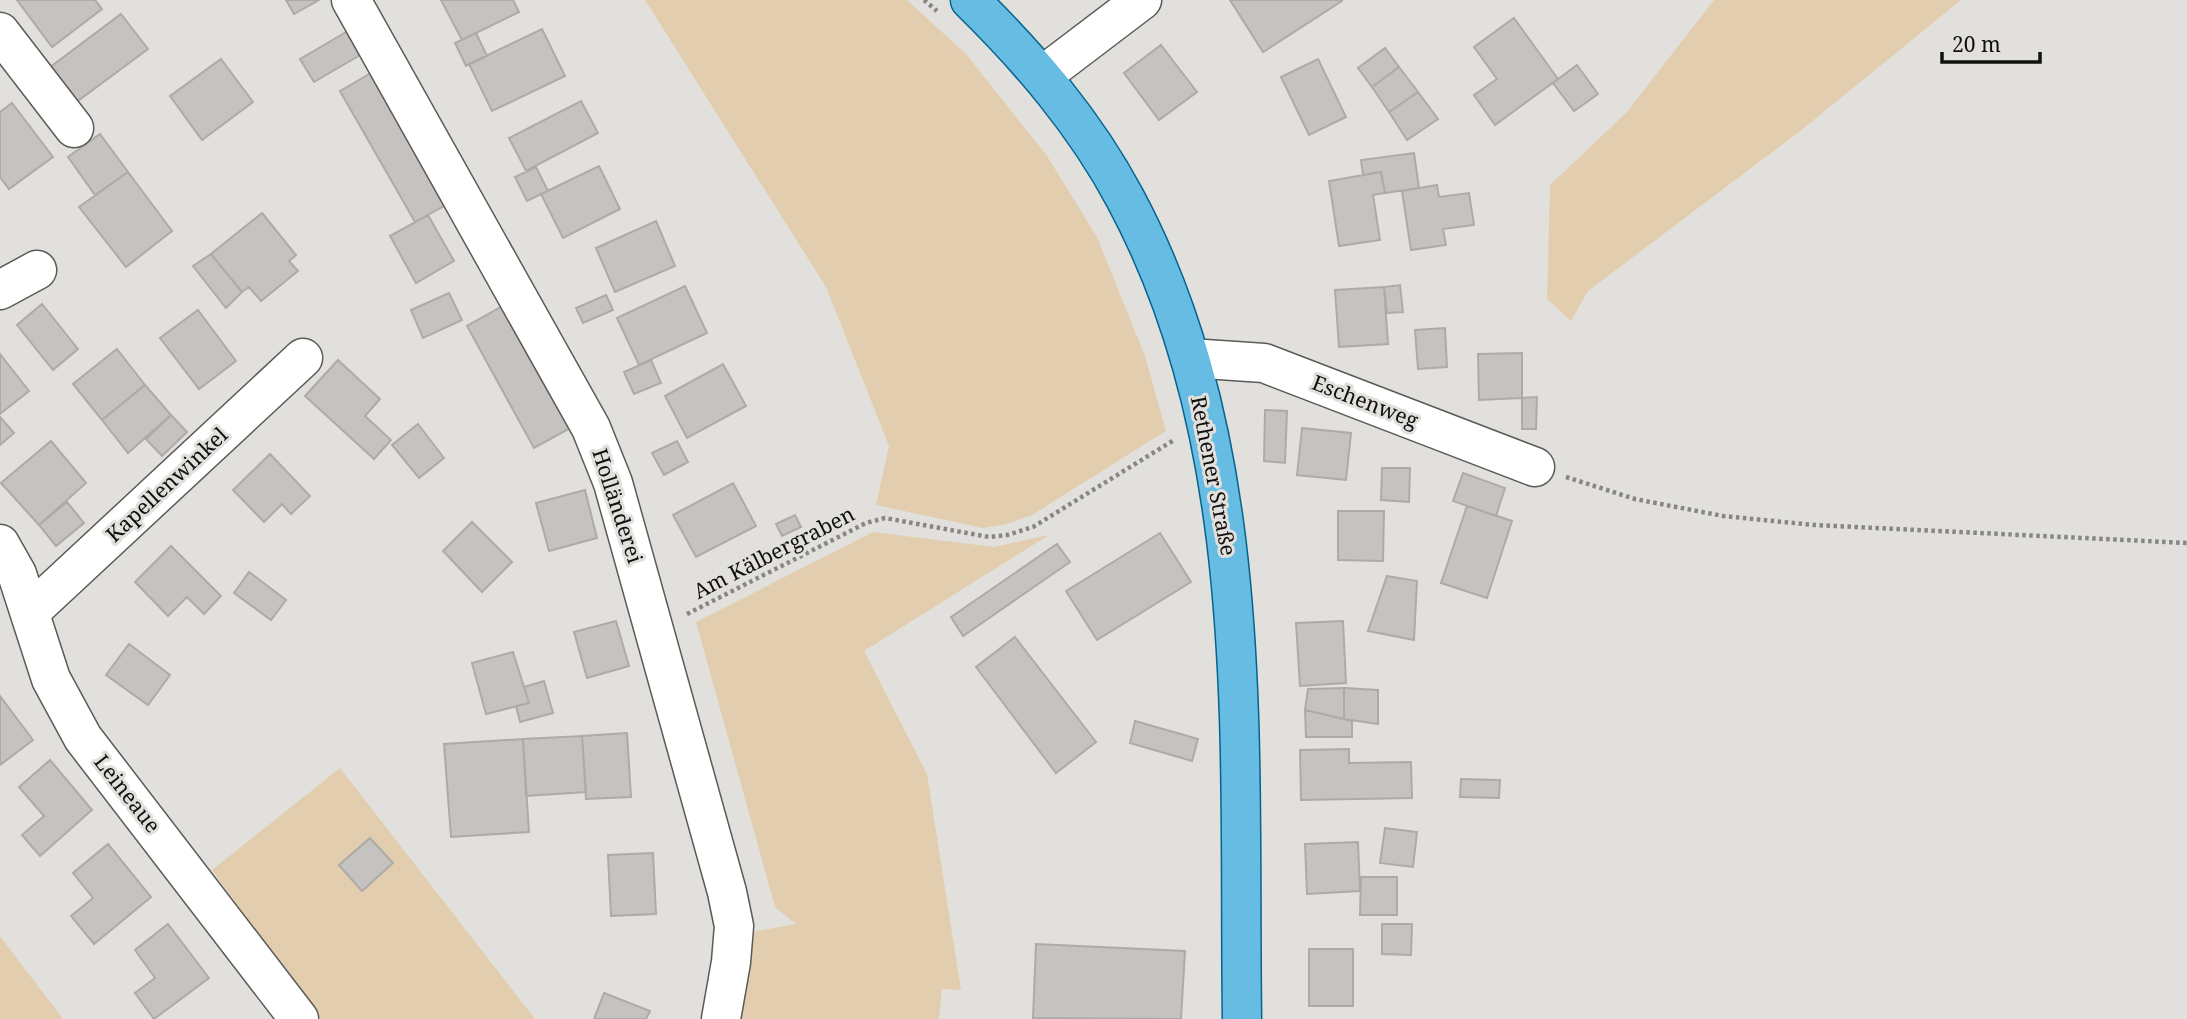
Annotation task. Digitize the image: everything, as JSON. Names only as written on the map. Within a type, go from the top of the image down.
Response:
[{"type":"main road","name":"Rethener Straße","points":[[957,8],[1042,76],[1076,119],[1124,196],[1160,271],[1190,358],[1221,498],[1236,627],[1242,1019]]},
{"type":"street","name":"Holländerei","points":[[351,0],[591,428],[613,483],[727,892],[734,926],[721,1019]]},
{"type":"street","points":[[1042,76],[1142,0]]},
{"type":"street","points":[[0,32],[74,128]]},
{"type":"street","points":[[0,290],[37,270]]},
{"type":"street","name":"Kapellenwinkel","points":[[30,612],[303,358]]},
{"type":"street","name":"Eschenweg","points":[[1190,358],[1264,363],[1535,467]]},
{"type":"street","name":"Leineaue","points":[[0,544],[17,574],[51,679],[83,738],[299,1019]]},
{"type":"path","points":[[924,0],[957,8]]},
{"type":"path","name":"Am Kälbergraben","points":[[655,631],[866,523],[885,518],[989,537],[1007,535],[1033,527],[1176,439],[1178,452]]},
{"type":"path","points":[[1535,467],[1635,499],[1723,516],[1814,525],[2187,543]]},
{"type":"shaded area","points":[[645,0],[907,0],[966,54],[1047,156],[1097,237],[1145,356],[1166,431],[1032,515],[1007,524],[983,528],[876,505],[889,446],[826,287]]},
{"type":"shaded area","points":[[1714,0],[1961,0],[1799,132],[1588,291],[1571,321],[1547,299],[1550,185],[1626,113]]},
{"type":"shaded area","points":[[873,532],[994,547],[1049,535],[864,651],[927,774],[961,990],[942,989],[939,1019],[738,1019],[752,932],[796,924],[775,907],[696,622]]},
{"type":"shaded area","points":[[340,768],[535,1019],[321,1019],[212,870]]},
{"type":"shaded area","points":[[0,936],[63,1019],[0,1019]]},
{"type":"building","points":[[17,0],[95,0],[102,9],[52,47]]},
{"type":"building","points":[[286,0],[319,0],[294,14]]},
{"type":"building","points":[[441,0],[513,0],[519,12],[462,40]]},
{"type":"building","points":[[1230,0],[1342,0],[1342,1],[1263,52]]},
{"type":"building","points":[[121,14],[148,49],[75,103],[49,68]]},
{"type":"building","points":[[1514,18],[1558,79],[1495,125],[1474,95],[1497,79],[1474,47]]},
{"type":"building","points":[[353,28],[367,51],[314,82],[300,59]]},
{"type":"building","points":[[542,29],[565,76],[492,111],[469,64]]},
{"type":"building","points":[[476,33],[487,56],[466,66],[455,43]]},
{"type":"building","points":[[1161,45],[1197,92],[1159,120],[1124,73]]},
{"type":"building","points":[[1385,48],[1399,67],[1372,87],[1358,68]]},
{"type":"building","points":[[221,59],[253,102],[202,140],[170,96]]},
{"type":"building","points":[[1318,59],[1346,117],[1309,135],[1281,77]]},
{"type":"building","points":[[1577,65],[1598,94],[1574,111],[1553,83]]},
{"type":"building","points":[[1399,67],[1418,92],[1389,112],[1372,87]]},
{"type":"building","points":[[376,70],[451,202],[415,222],[340,91]]},
{"type":"building","points":[[1418,92],[1438,119],[1407,140],[1389,112]]},
{"type":"building","points":[[581,101],[598,133],[526,171],[509,138]]},
{"type":"building","points":[[12,103],[53,157],[9,189],[0,177],[0,112]]},
{"type":"building","points":[[100,134],[128,172],[95,195],[68,157]]},
{"type":"building","points":[[1414,153],[1419,188],[1385,193],[1381,172],[1363,175],[1361,160]]},
{"type":"building","points":[[599,166],[620,209],[563,238],[541,194]]},
{"type":"building","points":[[536,167],[548,191],[527,201],[515,177]]},
{"type":"building","points":[[128,172],[172,231],[126,267],[79,207]]},
{"type":"building","points":[[1381,172],[1385,193],[1373,195],[1380,240],[1339,246],[1329,181]]},
{"type":"building","points":[[1437,185],[1439,197],[1469,193],[1474,225],[1443,229],[1446,245],[1411,250],[1402,191]]},
{"type":"building","points":[[262,213],[296,255],[289,261],[298,271],[261,301],[249,287],[242,292],[211,254]]},
{"type":"building","points":[[428,215],[454,261],[416,283],[390,236]]},
{"type":"building","points":[[656,221],[675,266],[615,292],[596,248]]},
{"type":"building","points":[[211,254],[242,292],[226,308],[193,266]]},
{"type":"building","points":[[1400,285],[1403,312],[1387,313],[1384,287]]},
{"type":"building","points":[[685,286],[707,333],[639,365],[617,318]]},
{"type":"building","points":[[1384,287],[1388,344],[1339,347],[1335,290]]},
{"type":"building","points":[[449,293],[462,320],[423,338],[411,310]]},
{"type":"building","points":[[606,295],[613,310],[583,323],[576,308]]},
{"type":"building","points":[[42,304],[78,349],[53,370],[17,325]]},
{"type":"building","points":[[506,304],[574,426],[534,448],[467,326]]},
{"type":"building","points":[[198,310],[236,361],[199,389],[160,338]]},
{"type":"building","points":[[1445,328],[1447,367],[1418,369],[1415,330]]},
{"type":"building","points":[[117,349],[145,385],[102,420],[73,384]]},
{"type":"building","points":[[1522,353],[1522,398],[1479,400],[1478,354]]},
{"type":"building","points":[[0,354],[29,391],[0,414]]},
{"type":"building","points":[[338,360],[380,399],[365,416],[391,440],[374,459],[305,396]]},
{"type":"building","points":[[651,360],[661,383],[634,394],[624,372]]},
{"type":"building","points":[[723,364],[746,406],[687,438],[665,396]]},
{"type":"building","points":[[145,385],[171,415],[128,453],[102,420]]},
{"type":"building","points":[[1537,397],[1536,429],[1522,429],[1522,398]]},
{"type":"building","points":[[1265,410],[1287,411],[1285,463],[1264,461]]},
{"type":"building","points":[[171,415],[187,432],[162,456],[146,439]]},
{"type":"building","points":[[0,417],[14,433],[0,445]]},
{"type":"building","points":[[418,424],[444,458],[419,478],[392,445]]},
{"type":"building","points":[[1302,428],[1351,433],[1346,480],[1297,475]]},
{"type":"building","points":[[51,441],[86,483],[39,525],[1,483]]},
{"type":"building","points":[[677,441],[688,462],[664,475],[652,453]]},
{"type":"building","points":[[270,454],[310,496],[291,514],[282,504],[264,522],[233,490]]},
{"type":"building","points":[[1382,468],[1410,468],[1409,502],[1381,500]]},
{"type":"building","points":[[1463,473],[1505,488],[1496,516],[1453,501]]},
{"type":"building","points":[[733,483],[756,526],[696,557],[673,515]]},
{"type":"building","points":[[585,490],[597,538],[549,551],[536,503]]},
{"type":"building","points":[[67,502],[84,523],[56,546],[39,525]]},
{"type":"building","points":[[1467,506],[1512,521],[1487,598],[1441,583]]},
{"type":"building","points":[[1338,511],[1384,511],[1383,561],[1338,560]]},
{"type":"building","points":[[795,515],[801,527],[782,536],[776,524]]},
{"type":"building","points":[[472,522],[512,562],[482,592],[443,551]]},
{"type":"building","points":[[1160,533],[1191,582],[1097,640],[1066,591]]},
{"type":"building","points":[[1057,544],[1070,562],[963,636],[951,617]]},
{"type":"building","points":[[171,546],[221,596],[204,614],[187,597],[168,616],[135,582]]},
{"type":"building","points":[[249,572],[286,600],[271,620],[234,593]]},
{"type":"building","points":[[1387,576],[1417,581],[1414,640],[1368,631]]},
{"type":"building","points":[[616,621],[629,666],[587,678],[574,632]]},
{"type":"building","points":[[1343,621],[1346,683],[1300,686],[1296,623]]},
{"type":"building","points":[[1015,637],[1096,742],[1056,773],[976,667]]},
{"type":"building","points":[[129,644],[170,675],[148,705],[106,675]]},
{"type":"building","points":[[513,652],[529,703],[486,714],[472,663]]},
{"type":"building","points":[[544,681],[553,713],[520,722],[516,706],[529,703],[524,687]]},
{"type":"building","points":[[1344,688],[1344,719],[1305,710],[1308,689]]},
{"type":"building","points":[[1344,688],[1378,690],[1378,724],[1344,719]]},
{"type":"building","points":[[0,696],[33,740],[0,765]]},
{"type":"building","points":[[1305,710],[1352,721],[1352,737],[1306,737]]},
{"type":"building","points":[[1135,721],[1198,739],[1192,761],[1130,743]]},
{"type":"building","points":[[627,733],[631,797],[586,799],[582,736]]},
{"type":"building","points":[[582,736],[586,792],[526,796],[523,739]]},
{"type":"building","points":[[523,739],[529,832],[451,837],[444,744]]},
{"type":"building","points":[[1349,749],[1349,763],[1411,762],[1412,798],[1301,800],[1300,750]]},
{"type":"building","points":[[50,760],[92,810],[40,856],[22,835],[44,816],[19,787]]},
{"type":"building","points":[[1461,779],[1500,780],[1499,798],[1460,797]]},
{"type":"building","points":[[1385,828],[1417,832],[1413,867],[1380,863]]},
{"type":"building","points":[[370,838],[393,863],[362,891],[339,865]]},
{"type":"building","points":[[1358,842],[1360,891],[1307,894],[1305,844]]},
{"type":"building","points":[[108,844],[151,897],[94,944],[71,916],[93,898],[73,873]]},
{"type":"building","points":[[653,853],[656,914],[611,916],[608,855]]},
{"type":"building","points":[[1361,877],[1397,877],[1397,915],[1360,915]]},
{"type":"building","points":[[168,924],[209,978],[154,1019],[135,993],[155,978],[135,950]]},
{"type":"building","points":[[1382,924],[1412,924],[1411,955],[1382,954]]},
{"type":"building","points":[[1036,944],[1185,951],[1181,1019],[1033,1018]]},
{"type":"building","points":[[1309,949],[1353,949],[1353,1006],[1309,1006]]},
{"type":"building","points":[[604,993],[650,1011],[646,1019],[594,1019]]}]
